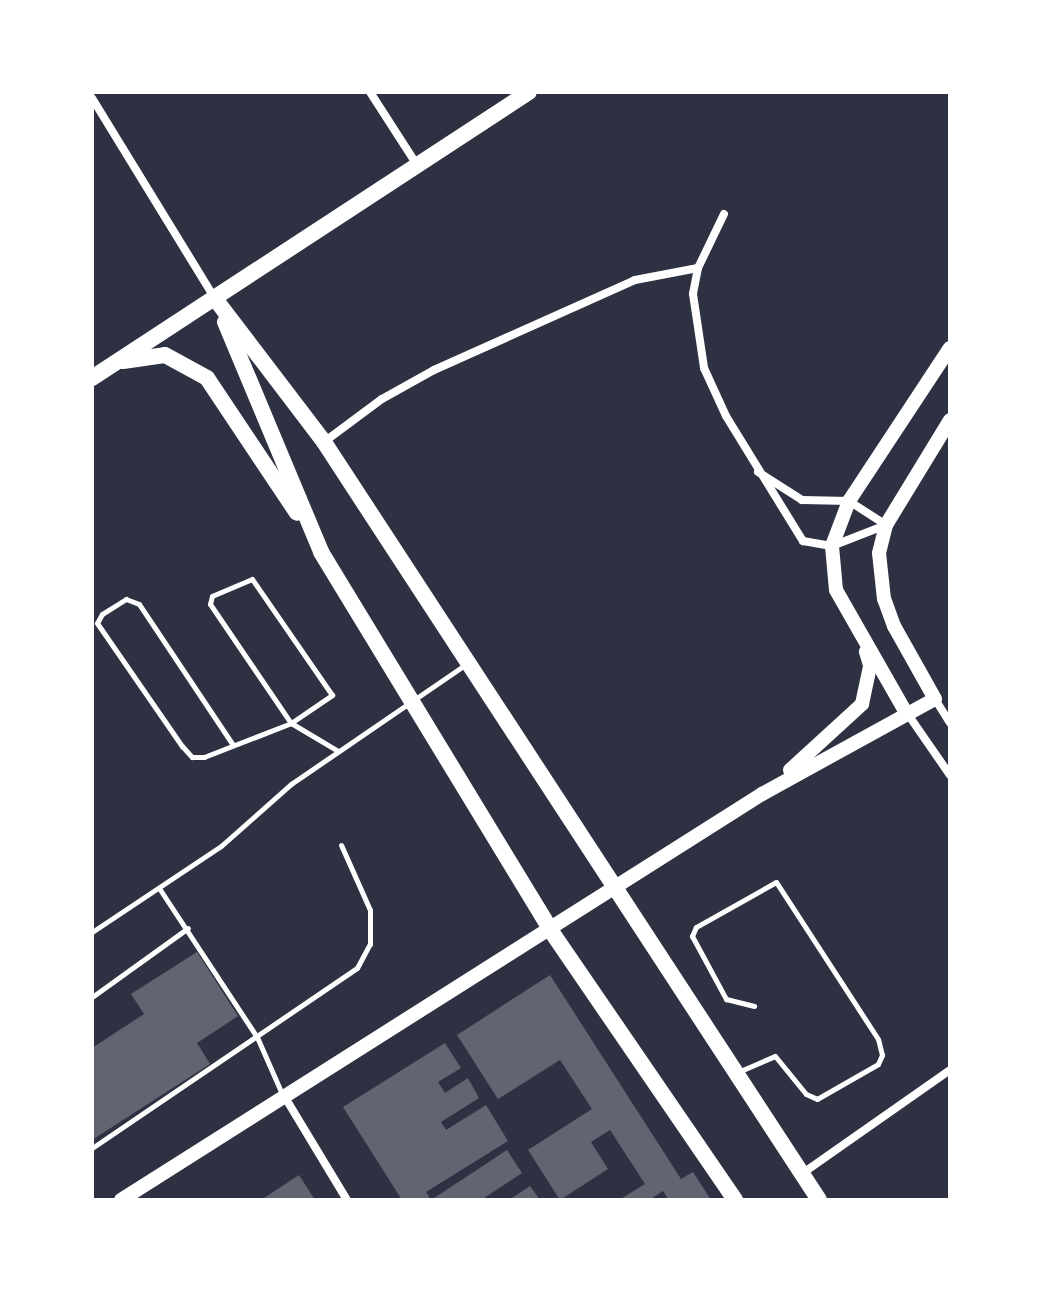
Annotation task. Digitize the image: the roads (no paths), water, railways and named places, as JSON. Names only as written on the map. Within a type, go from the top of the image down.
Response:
[{"type":"main road","points":[[92,378],[216,300],[529,92]]},
{"type":"main road","points":[[216,300],[324,442],[819,1200]]},
{"type":"main road","points":[[216,300],[321,552]]},
{"type":"main road","points":[[117,362],[165,355],[207,378],[321,552],[551,931],[735,1200]]},
{"type":"street","points":[[370,92],[417,165]]},
{"type":"street","points":[[92,98],[216,300]]},
{"type":"street","points":[[724,214],[698,268],[693,294],[704,368],[754,469],[803,541],[832,546],[886,525]]},
{"type":"street","points":[[324,442],[382,399],[434,370],[635,280],[698,268]]},
{"type":"street","points":[[950,348],[849,501],[832,546],[836,590],[905,711],[950,775]]},
{"type":"street","points":[[950,420],[886,525],[879,553],[884,599],[950,723]]},
{"type":"street","points":[[754,469],[802,500],[849,501],[886,525]]},
{"type":"street","points":[[762,794],[862,704],[870,665],[860,633]]},
{"type":"street","points":[[121,1200],[282,1094],[551,931],[762,794],[905,711],[935,699]]},
{"type":"street","points":[[803,1173],[950,1070]]},
{"type":"street","points":[[282,1094],[347,1200]]},
{"type":"lane","points":[[233,745],[139,604],[126,599],[102,614],[97,623],[192,757],[233,745],[291,723],[328,700],[331,690],[255,581],[248,578],[212,596],[210,604],[291,723],[338,751]]},
{"type":"lane","points":[[92,932],[221,846],[338,751],[410,699],[469,662]]},
{"type":"lane","points":[[92,1148],[357,968],[370,944],[370,910],[341,845]]},
{"type":"lane","points":[[738,1072],[775,1056],[806,1094],[817,1099],[878,1064],[882,1055],[878,1039],[776,882],[696,927],[692,936],[726,999],[754,1006]]},
{"type":"lane","points":[[159,888],[257,1037],[282,1094]]},
{"type":"lane","points":[[92,997],[188,928]]}]
